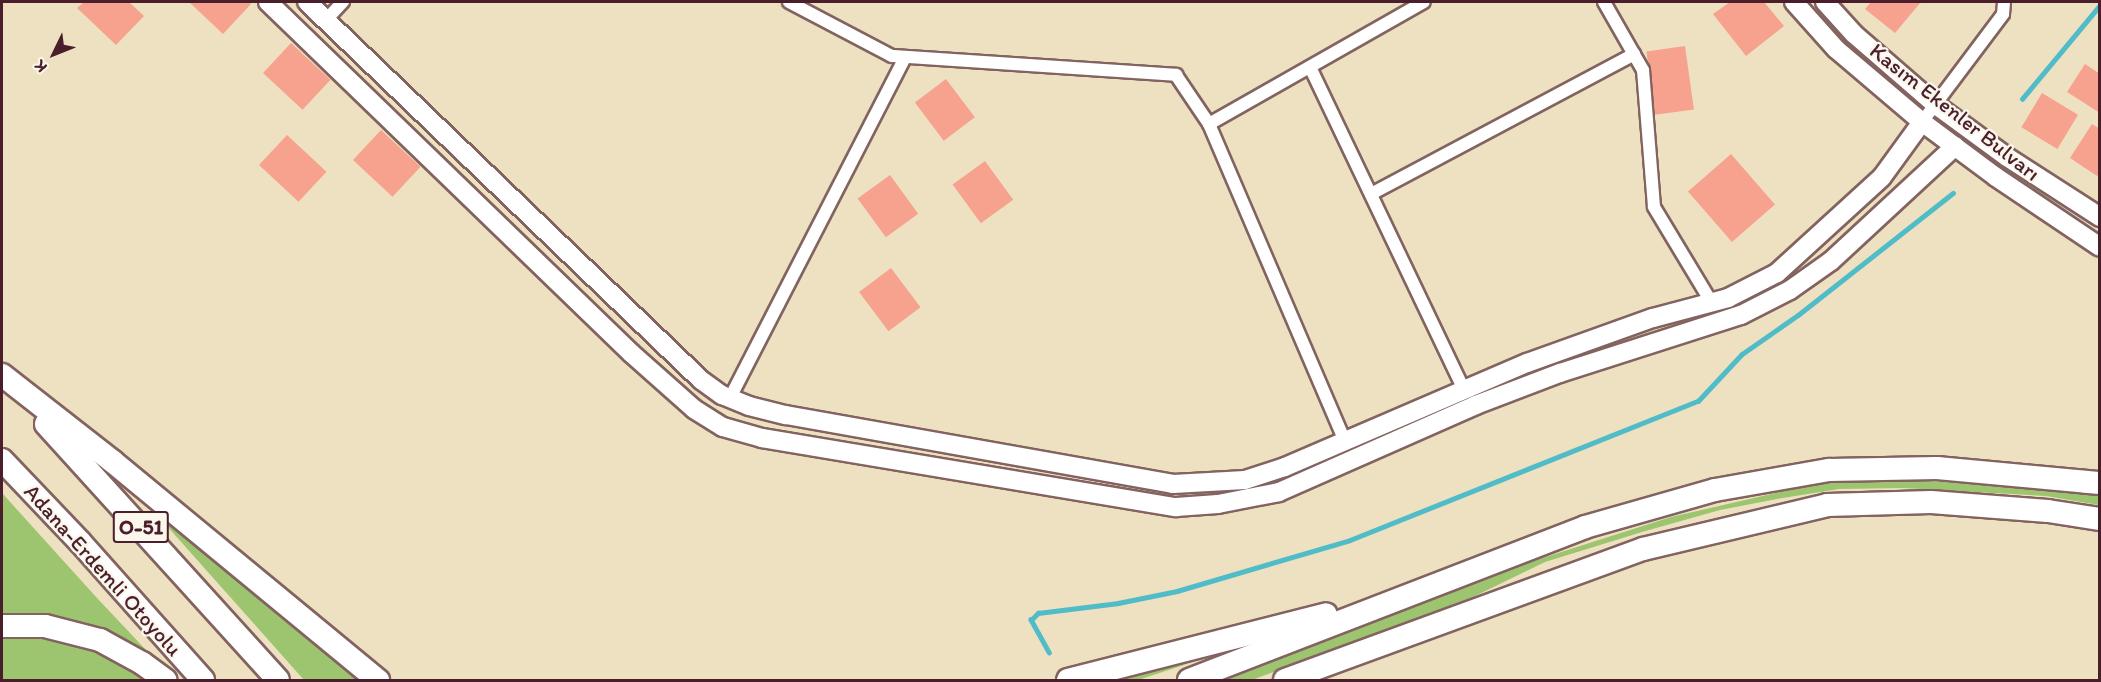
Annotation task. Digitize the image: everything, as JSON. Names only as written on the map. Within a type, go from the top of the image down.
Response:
[{"type":"highway","name":"O-51","points":[[2,375],[278,681]]},
{"type":"highway","points":[[2,375],[112,461],[378,681]]},
{"type":"highway","name":"Adana-Erdemli Otoyolu","points":[[2,460],[80,542],[203,681]]},
{"type":"highway","points":[[1189,681],[1585,527],[1715,490],[1829,470],[1937,468],[2100,483]]},
{"type":"highway","points":[[1286,681],[1643,549],[1827,505],[1931,502],[2048,511],[2100,519]]},
{"type":"highway","points":[[1068,681],[1415,593]]},
{"type":"highway","points":[[1327,681],[1459,616]]},
{"type":"highway","points":[[2,626],[45,626],[100,640],[142,663],[165,681]]},
{"type":"street","points":[[268,2],[631,352],[694,409],[723,427],[762,438],[1176,507],[1218,504],[1279,492],[1476,405],[1560,372],[1741,315],[1790,290],[1831,261],[1954,146]]},
{"type":"street","points":[[307,2],[701,380],[730,398],[786,416],[1173,484],[1245,480],[1285,467],[1527,363],[1653,318],[1728,298],[1777,273],[1882,177],[2003,14],[2004,2]]},
{"type":"street","points":[[326,20],[343,2]]},
{"type":"street","points":[[789,2],[892,56],[1176,75],[1209,124],[1345,441]]},
{"type":"street","points":[[1209,124],[1424,2]]},
{"type":"street","points":[[1604,2],[1643,70],[1654,207],[1712,303]]},
{"type":"street","name":"Kasım Ekenler Bulvarı","points":[[1794,2],[1836,49],[1922,122],[2100,247]]},
{"type":"street","name":"Kasım Ekenler Bulvarı","points":[[1825,2],[1854,34],[1936,105],[2007,157],[2100,218]]},
{"type":"street","points":[[1371,194],[1634,54]]},
{"type":"street","points":[[730,398],[905,57]]},
{"type":"street","points":[[1310,67],[1464,390]]},
{"type":"green space","points":[[1907,479],[2099,495],[2099,505],[2046,496],[1903,488],[1839,489],[1720,510],[1545,562],[1473,597],[1252,680],[1224,680],[1536,560],[1671,517],[1815,484]]},
{"type":"green space","points":[[2,493],[146,650],[89,627],[2,617]]},
{"type":"green space","points":[[142,498],[268,606],[364,680],[304,680]]},
{"type":"green space","points":[[49,637],[112,656],[152,680],[2,680],[2,638]]},
{"type":"green space","points":[[1187,664],[1138,680],[1107,680]]},
{"type":"building","points":[[84,2],[129,2],[144,16],[116,45],[77,8]]},
{"type":"building","points":[[189,2],[249,2],[251,4],[223,34]]},
{"type":"building","points":[[1730,2],[1764,2],[1784,26],[1746,56],[1713,14]]},
{"type":"building","points":[[1871,2],[1921,2],[1895,33],[1865,9]]},
{"type":"building","points":[[291,43],[330,80],[303,110],[263,73]]},
{"type":"building","points":[[1685,46],[1694,109],[1655,115],[1646,51]]},
{"type":"building","points":[[2085,64],[2100,74],[2100,113],[2067,92]]},
{"type":"building","points":[[946,79],[975,117],[944,141],[915,102]]},
{"type":"building","points":[[2042,93],[2078,115],[2057,149],[2021,127]]},
{"type":"building","points":[[2092,124],[2100,129],[2100,173],[2097,176],[2070,158]]},
{"type":"building","points":[[381,130],[420,167],[393,197],[353,160]]},
{"type":"building","points":[[287,135],[326,172],[299,202],[259,165]]},
{"type":"building","points":[[1731,154],[1775,205],[1732,242],[1688,191]]},
{"type":"building","points":[[985,161],[1013,200],[981,223],[953,185]]},
{"type":"building","points":[[890,175],[918,214],[886,237],[858,199]]},
{"type":"building","points":[[891,268],[920,307],[889,331],[859,292]]},
{"type":"waterway","points":[[2022,99],[2100,5]]},
{"type":"waterway","points":[[1049,653],[1031,620],[1038,613],[1118,603],[1177,591],[1350,540],[1698,401],[1742,354],[1798,315],[1953,193]]}]
